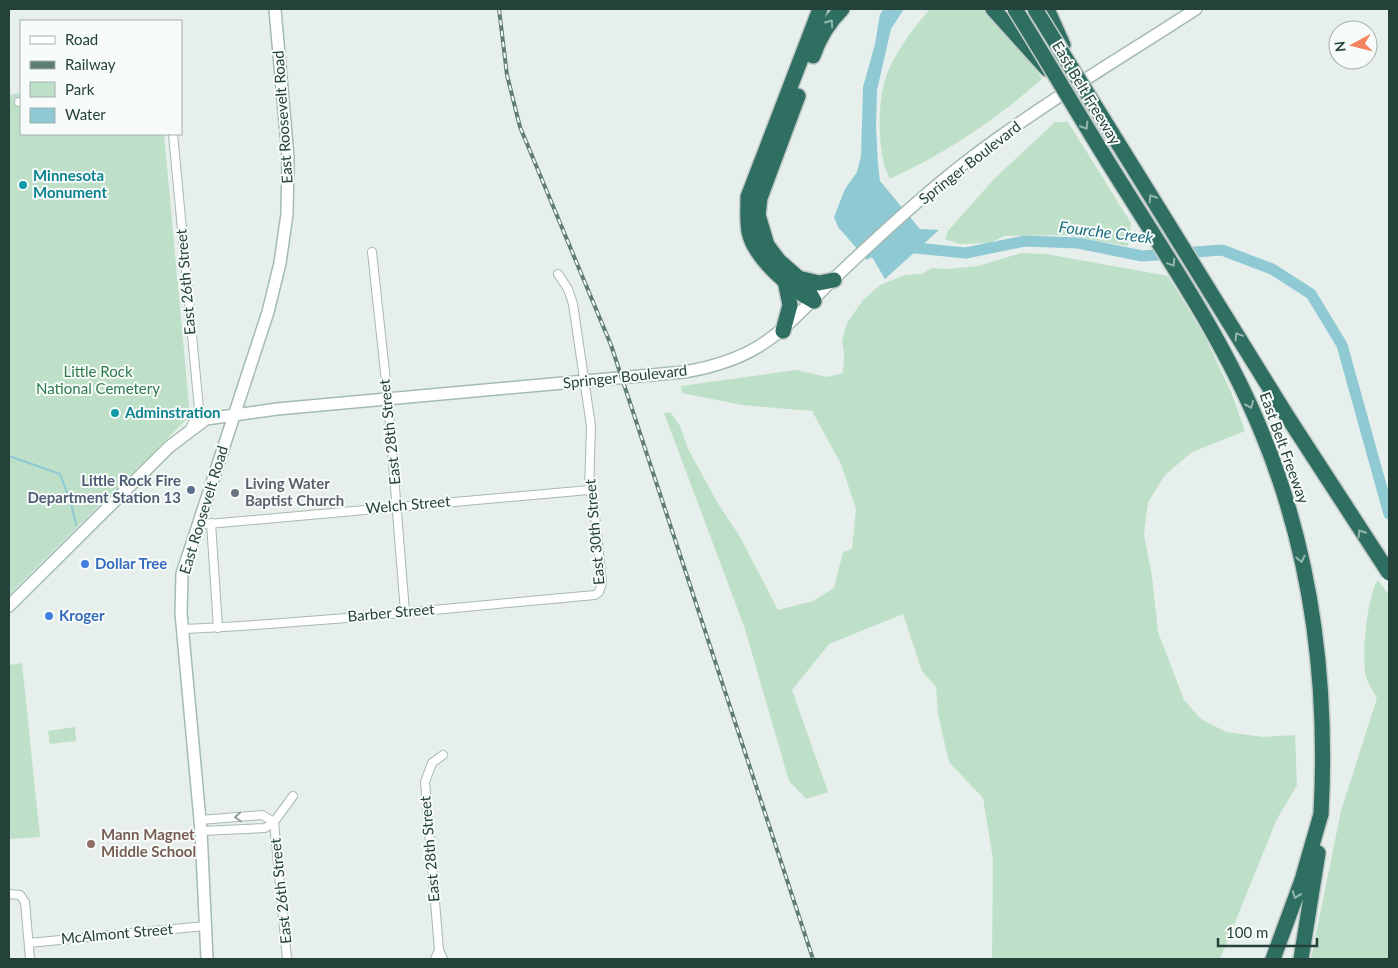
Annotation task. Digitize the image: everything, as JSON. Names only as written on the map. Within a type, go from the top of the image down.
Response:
[{"type":"highway","points":[[820,9],[748,197],[762,257],[792,280],[819,283],[837,276]]},
{"type":"highway","points":[[755,232],[760,198],[818,42],[832,19],[842,9]]},
{"type":"highway","points":[[993,9],[1057,81]]},
{"type":"highway","name":"East Belt Freeway","points":[[1015,9],[1057,81],[1214,332],[1250,405],[1272,457],[1302,562],[1317,643],[1323,722],[1321,814],[1317,858],[1301,959]]},
{"type":"highway","name":"East Belt Freeway","points":[[1035,9],[1287,416],[1389,573]]},
{"type":"highway","points":[[1047,9],[1074,72]]},
{"type":"highway","points":[[792,280],[794,291],[814,301]]},
{"type":"highway","points":[[782,331],[790,305],[792,280]]},
{"type":"highway","points":[[1273,959],[1302,880],[1321,814]]},
{"type":"main road","name":"East Roosevelt Road","points":[[207,959],[200,825],[182,629],[182,574],[272,301],[280,263],[286,221],[288,157],[275,9]]},
{"type":"main road","name":"Springer Boulevard","points":[[9,606],[169,447],[190,429],[206,419],[234,414],[684,372],[721,364],[747,354],[782,331],[837,276],[934,187],[1015,127],[1196,9]]},
{"type":"street","name":"East 26th Street","points":[[173,135],[199,409],[190,429]]},
{"type":"street","name":"East 28th Street","points":[[372,252],[388,400],[405,612]]},
{"type":"street","name":"East 30th Street","points":[[558,274],[569,293],[577,323],[583,382],[591,426],[589,490],[593,497],[602,582],[599,592]]},
{"type":"street","name":"Welch Street","points":[[197,524],[589,490]]},
{"type":"street","points":[[211,523],[218,628]]},
{"type":"street","name":"Barber Street","points":[[182,629],[218,628],[405,612],[595,594],[599,592]]},
{"type":"street","name":"East 28th Street","points":[[443,755],[432,763],[425,782],[439,950],[443,959]]},
{"type":"street","points":[[200,825],[266,828],[274,822],[293,796]]},
{"type":"street","points":[[200,825],[262,816],[274,822]]},
{"type":"street","name":"East 26th Street","points":[[274,822],[287,959]]},
{"type":"street","points":[[9,894],[20,895],[25,902],[30,959]]},
{"type":"street","name":"McAlmont Street","points":[[29,945],[205,926]]},
{"type":"street","name":"East 28th Street","points":[[435,959],[439,950]]},
{"type":"green space","points":[[969,7],[990,13],[1015,39],[1042,79],[1006,109],[970,135],[932,158],[890,179],[881,144],[880,114],[883,88],[889,69],[899,50],[930,9]]},
{"type":"green space","name":"Little Rock National Cemetery","points":[[20,93],[20,135],[164,135],[190,416],[9,595],[9,95]]},
{"type":"green space","points":[[1055,122],[1068,122],[1131,223],[1128,246],[1065,235],[1004,236],[990,243],[959,244],[945,239],[948,231],[993,180]]},
{"type":"green space","points":[[1021,253],[1046,254],[1168,276],[1205,337],[1231,392],[1245,431],[1192,452],[1165,475],[1148,502],[1144,535],[1152,576],[1158,632],[1184,700],[1201,719],[1226,732],[1263,737],[1295,735],[1297,785],[1277,819],[1220,959],[992,959],[993,859],[983,798],[949,762],[938,714],[936,687],[922,671],[903,614],[829,644],[792,690],[828,792],[806,799],[789,781],[745,629],[664,413],[670,412],[680,426],[688,449],[719,505],[740,537],[778,610],[813,601],[834,588],[843,552],[852,549],[856,509],[841,464],[812,411],[742,405],[682,393],[681,386],[796,370],[827,377],[843,373],[844,353],[842,341],[847,323],[863,300],[880,285],[905,275],[922,274],[932,268],[948,269],[978,266]]},
{"type":"green space","points":[[1378,580],[1389,595],[1389,959],[1311,959],[1341,811],[1377,698],[1366,677],[1364,657],[1368,612],[1374,587]]},
{"type":"green space","points":[[22,663],[40,837],[9,839],[9,665]]},
{"type":"green space","points":[[75,727],[76,741],[50,744],[48,731]]},
{"type":"water","points":[[884,9],[904,9],[891,29],[877,90],[876,126],[880,181],[920,229],[939,230],[885,279],[872,257],[867,260],[838,227],[834,217],[845,189],[857,172],[861,156],[863,87],[875,44],[880,14]]},
{"type":"waterway","name":"Fourche Creek","points":[[905,247],[966,253],[1025,241],[1078,243],[1142,256],[1222,250],[1272,269],[1311,294],[1342,345],[1389,514]]},
{"type":"waterway","points":[[9,456],[60,474],[71,503],[76,525]]},
{"type":"railway","points":[[499,9],[507,75],[520,127],[611,345],[813,959]]},
{"type":"place","name":"Minnesota Monument","points":[[23,185]]},
{"type":"place","name":"Adminstration","points":[[115,413]]},
{"type":"place","name":"Little Rock Fire Department Station 13","points":[[191,490]]},
{"type":"place","name":"Living Water Baptist Church","points":[[235,493]]},
{"type":"place","name":"Dollar Tree","points":[[85,564]]},
{"type":"place","name":"Kroger","points":[[49,616]]},
{"type":"place","name":"Mann Magnet Middle School","points":[[91,844]]}]
